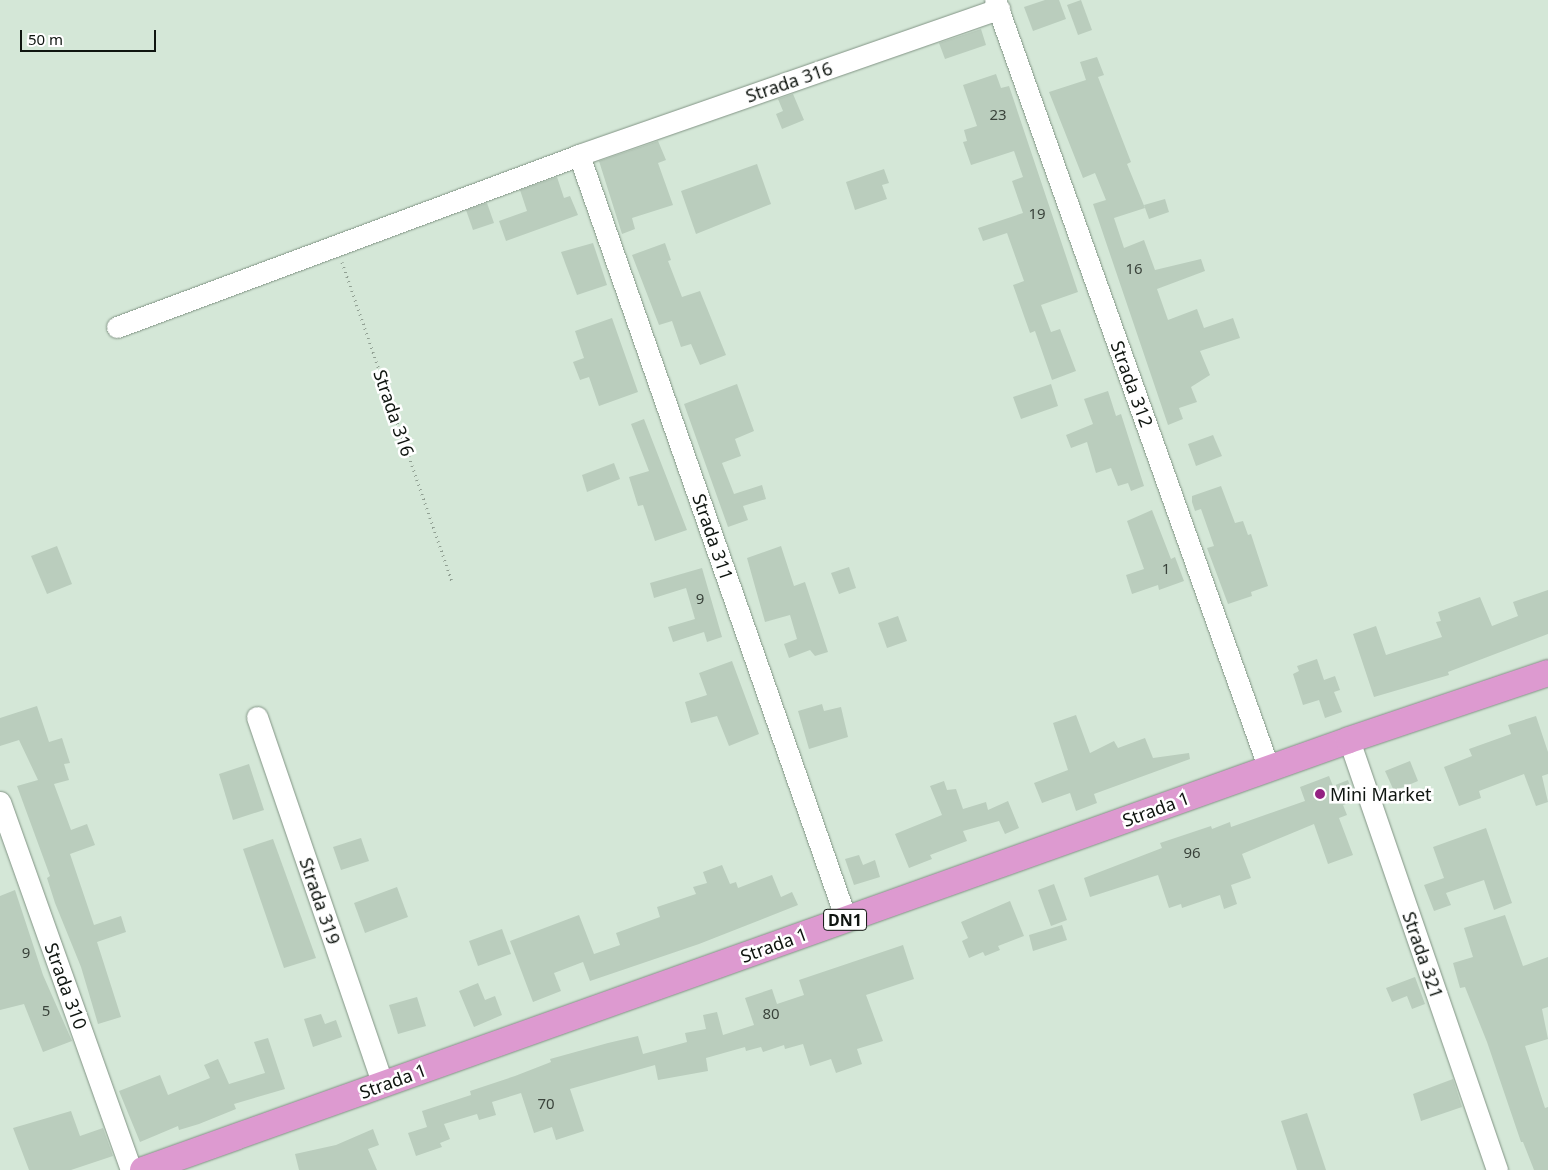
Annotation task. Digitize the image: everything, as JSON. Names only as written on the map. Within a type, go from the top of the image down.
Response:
[{"type":"main road","name":"Strada 1","points":[[143,1170],[1350,740],[1548,673]]},
{"type":"street","name":"Strada 316","points":[[117,327],[579,155],[997,5]]},
{"type":"street","name":"Strada 312","points":[[997,5],[1269,769]]},
{"type":"street","name":"Strada 311","points":[[579,155],[846,919]]},
{"type":"street","name":"Strada 319","points":[[257,717],[383,1084]]},
{"type":"street","name":"Strada 321","points":[[1350,740],[1497,1170]]},
{"type":"street","name":"Strada 310","points":[[0,802],[132,1170]]},
{"type":"path","name":"Strada 316","points":[[336,245],[452,581]]},
{"type":"building","points":[[1045,0],[1059,0],[1066,19],[1033,31],[1024,7]]},
{"type":"building","points":[[1081,0],[1092,30],[1078,35],[1067,5]]},
{"type":"building","points":[[981,29],[986,45],[945,59],[939,43]]},
{"type":"building","points":[[1097,57],[1104,75],[1098,77],[1131,162],[1127,164],[1145,208],[1114,218],[1124,248],[1144,240],[1155,270],[1201,259],[1205,271],[1157,289],[1168,320],[1197,309],[1204,328],[1233,318],[1240,338],[1200,351],[1210,375],[1191,387],[1197,402],[1179,408],[1183,419],[1168,425],[1093,204],[1106,200],[1095,173],[1083,178],[1049,92],[1086,80],[1080,62]]},
{"type":"building","points":[[996,74],[1001,88],[1009,86],[1078,292],[1041,305],[1051,332],[1060,329],[1076,371],[1052,380],[1035,331],[1030,333],[1013,285],[1024,281],[1007,233],[983,241],[978,228],[1023,213],[1012,181],[1023,177],[1014,151],[971,165],[963,142],[967,141],[964,130],[977,126],[963,85]]},
{"type":"building","points":[[793,94],[804,120],[782,129],[776,114],[783,111],[778,99]]},
{"type":"building","points":[[658,141],[666,160],[658,163],[673,205],[632,218],[635,229],[622,234],[599,161]]},
{"type":"building","points":[[757,164],[771,204],[696,234],[681,191]]},
{"type":"building","points":[[884,169],[889,183],[882,185],[887,199],[855,210],[846,182]]},
{"type":"building","points":[[557,177],[564,198],[570,196],[578,215],[506,241],[499,221],[527,211],[520,190]]},
{"type":"building","points":[[1165,199],[1169,212],[1149,219],[1144,205]]},
{"type":"building","points":[[487,203],[494,223],[473,230],[466,210]]},
{"type":"building","points":[[593,243],[607,285],[577,295],[561,252]]},
{"type":"building","points":[[665,243],[671,260],[668,261],[682,297],[700,291],[726,355],[700,365],[691,344],[681,347],[672,321],[659,325],[632,255]]},
{"type":"building","points":[[612,318],[638,392],[599,406],[589,377],[580,380],[573,362],[584,358],[575,331]]},
{"type":"building","points":[[737,384],[754,431],[735,439],[741,456],[722,463],[734,494],[762,485],[766,499],[743,506],[748,520],[728,527],[684,404]]},
{"type":"building","points":[[1051,384],[1058,406],[1021,419],[1013,397]]},
{"type":"building","points":[[1108,391],[1116,416],[1121,414],[1144,486],[1131,491],[1128,483],[1118,486],[1111,468],[1096,473],[1087,442],[1071,448],[1066,435],[1093,424],[1084,399]]},
{"type":"building","points":[[644,419],[687,530],[655,541],[643,505],[638,506],[629,477],[649,471],[631,424]]},
{"type":"building","points":[[1213,435],[1222,456],[1196,466],[1188,444]]},
{"type":"building","points":[[614,463],[620,479],[587,492],[582,475]]},
{"type":"building","points":[[1221,486],[1235,523],[1243,521],[1248,535],[1251,534],[1268,586],[1251,592],[1252,596],[1228,604],[1207,548],[1214,546],[1201,509],[1195,511],[1192,502],[1192,496]]},
{"type":"building","points":[[1152,510],[1171,559],[1175,557],[1184,581],[1159,590],[1158,585],[1132,594],[1126,575],[1144,569],[1127,521]]},
{"type":"building","points":[[57,546],[72,584],[47,594],[31,556]]},
{"type":"building","points":[[781,546],[794,586],[805,582],[828,652],[815,656],[810,650],[789,658],[784,644],[797,639],[790,615],[765,622],[747,558]]},
{"type":"building","points":[[849,567],[856,588],[839,594],[831,573]]},
{"type":"building","points":[[702,568],[722,637],[707,642],[704,632],[673,642],[668,627],[695,619],[686,588],[654,598],[650,583]]},
{"type":"building","points":[[1548,590],[1548,634],[1448,672],[1449,675],[1374,697],[1353,634],[1376,626],[1386,655],[1442,637],[1436,622],[1441,621],[1438,612],[1480,597],[1492,626],[1518,616],[1513,602]]},
{"type":"building","points":[[898,616],[907,641],[887,648],[878,623]]},
{"type":"building","points":[[1317,659],[1324,680],[1335,676],[1340,690],[1334,692],[1342,712],[1325,718],[1319,700],[1303,705],[1293,674],[1299,671],[1297,666]]},
{"type":"building","points":[[732,661],[759,734],[729,746],[717,716],[691,723],[685,702],[707,695],[699,673]]},
{"type":"building","points":[[822,704],[824,711],[841,707],[848,737],[809,749],[798,711]]},
{"type":"building","points":[[37,706],[49,742],[62,738],[70,763],[64,764],[69,780],[54,784],[71,830],[87,824],[95,845],[70,854],[94,925],[121,916],[126,932],[97,942],[121,1017],[98,1024],[81,967],[55,903],[47,878],[50,876],[17,786],[38,780],[19,740],[0,746],[0,718]]},
{"type":"building","points":[[1076,715],[1090,753],[1114,741],[1118,748],[1145,738],[1153,758],[1189,753],[1190,759],[1094,794],[1097,803],[1076,811],[1070,793],[1042,803],[1034,783],[1068,770],[1053,723]]},
{"type":"building","points":[[1536,716],[1548,752],[1548,774],[1542,776],[1548,802],[1536,806],[1524,774],[1479,791],[1481,798],[1459,806],[1444,767],[1472,756],[1469,749],[1511,734],[1508,725]]},
{"type":"building","points":[[1410,761],[1418,781],[1394,791],[1385,771]]},
{"type":"building","points":[[249,764],[264,810],[233,820],[219,774]]},
{"type":"building","points":[[1329,776],[1333,786],[1348,780],[1355,801],[1343,805],[1347,815],[1339,818],[1353,855],[1328,864],[1314,824],[1242,854],[1251,878],[1231,885],[1237,904],[1224,909],[1220,895],[1182,908],[1181,904],[1169,908],[1158,875],[1090,897],[1084,878],[1162,848],[1160,843],[1211,826],[1212,829],[1230,822],[1231,827],[1305,801],[1300,787]]},
{"type":"building","points":[[944,781],[947,790],[956,789],[963,809],[986,802],[988,810],[1008,801],[1019,828],[1005,834],[999,821],[963,831],[967,841],[930,855],[932,859],[909,868],[895,834],[942,815],[930,786]]},
{"type":"building","points":[[1486,828],[1512,903],[1494,910],[1484,880],[1446,893],[1451,905],[1434,911],[1424,885],[1444,878],[1433,847]]},
{"type":"building","points":[[361,838],[369,861],[341,870],[333,847]]},
{"type":"building","points":[[273,839],[316,958],[284,968],[243,849]]},
{"type":"building","points":[[859,855],[863,865],[875,860],[880,877],[854,885],[845,859]]},
{"type":"building","points":[[722,865],[730,884],[736,882],[738,888],[772,875],[781,897],[792,892],[798,905],[699,944],[590,981],[583,962],[554,973],[561,991],[533,1002],[510,941],[579,915],[594,954],[620,945],[616,933],[660,917],[657,907],[696,894],[693,887],[707,883],[703,872]]},
{"type":"building","points":[[1054,884],[1067,920],[1051,926],[1038,890]]},
{"type":"building","points":[[397,887],[408,917],[365,933],[354,903]]},
{"type":"building","points":[[15,890],[43,975],[72,1041],[43,1052],[24,1004],[0,1010],[0,896]]},
{"type":"building","points":[[1010,901],[1024,936],[998,946],[1000,950],[985,956],[983,952],[969,958],[962,941],[968,938],[961,922]]},
{"type":"building","points":[[1505,915],[1523,966],[1548,957],[1548,1007],[1542,1009],[1548,1039],[1525,1046],[1545,1108],[1548,1107],[1548,1170],[1534,1170],[1523,1142],[1521,1142],[1487,1042],[1465,987],[1460,988],[1453,963],[1473,957],[1464,928]]},
{"type":"building","points":[[1062,925],[1067,940],[1033,951],[1029,935]]},
{"type":"building","points":[[502,929],[511,954],[478,966],[469,941]]},
{"type":"building","points":[[903,945],[914,979],[866,995],[883,1041],[857,1049],[862,1064],[836,1073],[831,1059],[810,1066],[803,1044],[785,1049],[784,1045],[763,1052],[761,1047],[746,1051],[745,1047],[706,1058],[708,1071],[658,1080],[655,1065],[570,1089],[584,1131],[556,1140],[552,1127],[534,1133],[521,1093],[492,1102],[496,1115],[479,1120],[477,1114],[444,1124],[450,1139],[440,1143],[442,1147],[416,1156],[408,1133],[427,1127],[422,1111],[471,1095],[470,1091],[551,1062],[550,1059],[608,1043],[638,1036],[643,1054],[687,1042],[685,1033],[706,1029],[703,1015],[717,1012],[723,1035],[754,1025],[745,998],[772,989],[777,1004],[804,995],[799,980]]},
{"type":"building","points":[[1415,977],[1425,1004],[1412,1009],[1407,996],[1392,1002],[1386,988]]},
{"type":"building","points":[[478,983],[485,1000],[495,996],[502,1015],[474,1027],[459,991]]},
{"type":"building","points":[[417,997],[426,1026],[398,1034],[389,1005]]},
{"type":"building","points":[[321,1014],[325,1024],[336,1020],[342,1037],[313,1047],[304,1019]]},
{"type":"building","points":[[268,1038],[285,1089],[234,1104],[236,1109],[199,1124],[179,1130],[178,1126],[140,1142],[119,1091],[160,1075],[168,1095],[210,1078],[204,1065],[218,1059],[229,1084],[265,1073],[254,1042]]},
{"type":"building","points":[[1453,1079],[1462,1107],[1421,1121],[1413,1094]]},
{"type":"building","points":[[71,1111],[80,1136],[103,1128],[113,1156],[71,1170],[29,1170],[13,1128]]},
{"type":"building","points":[[1307,1113],[1326,1170],[1297,1170],[1281,1121]]},
{"type":"building","points":[[373,1129],[379,1145],[368,1149],[377,1170],[299,1170],[295,1154],[336,1145]]},
{"type":"place","name":"Mini Market","points":[[1320,794]]}]
